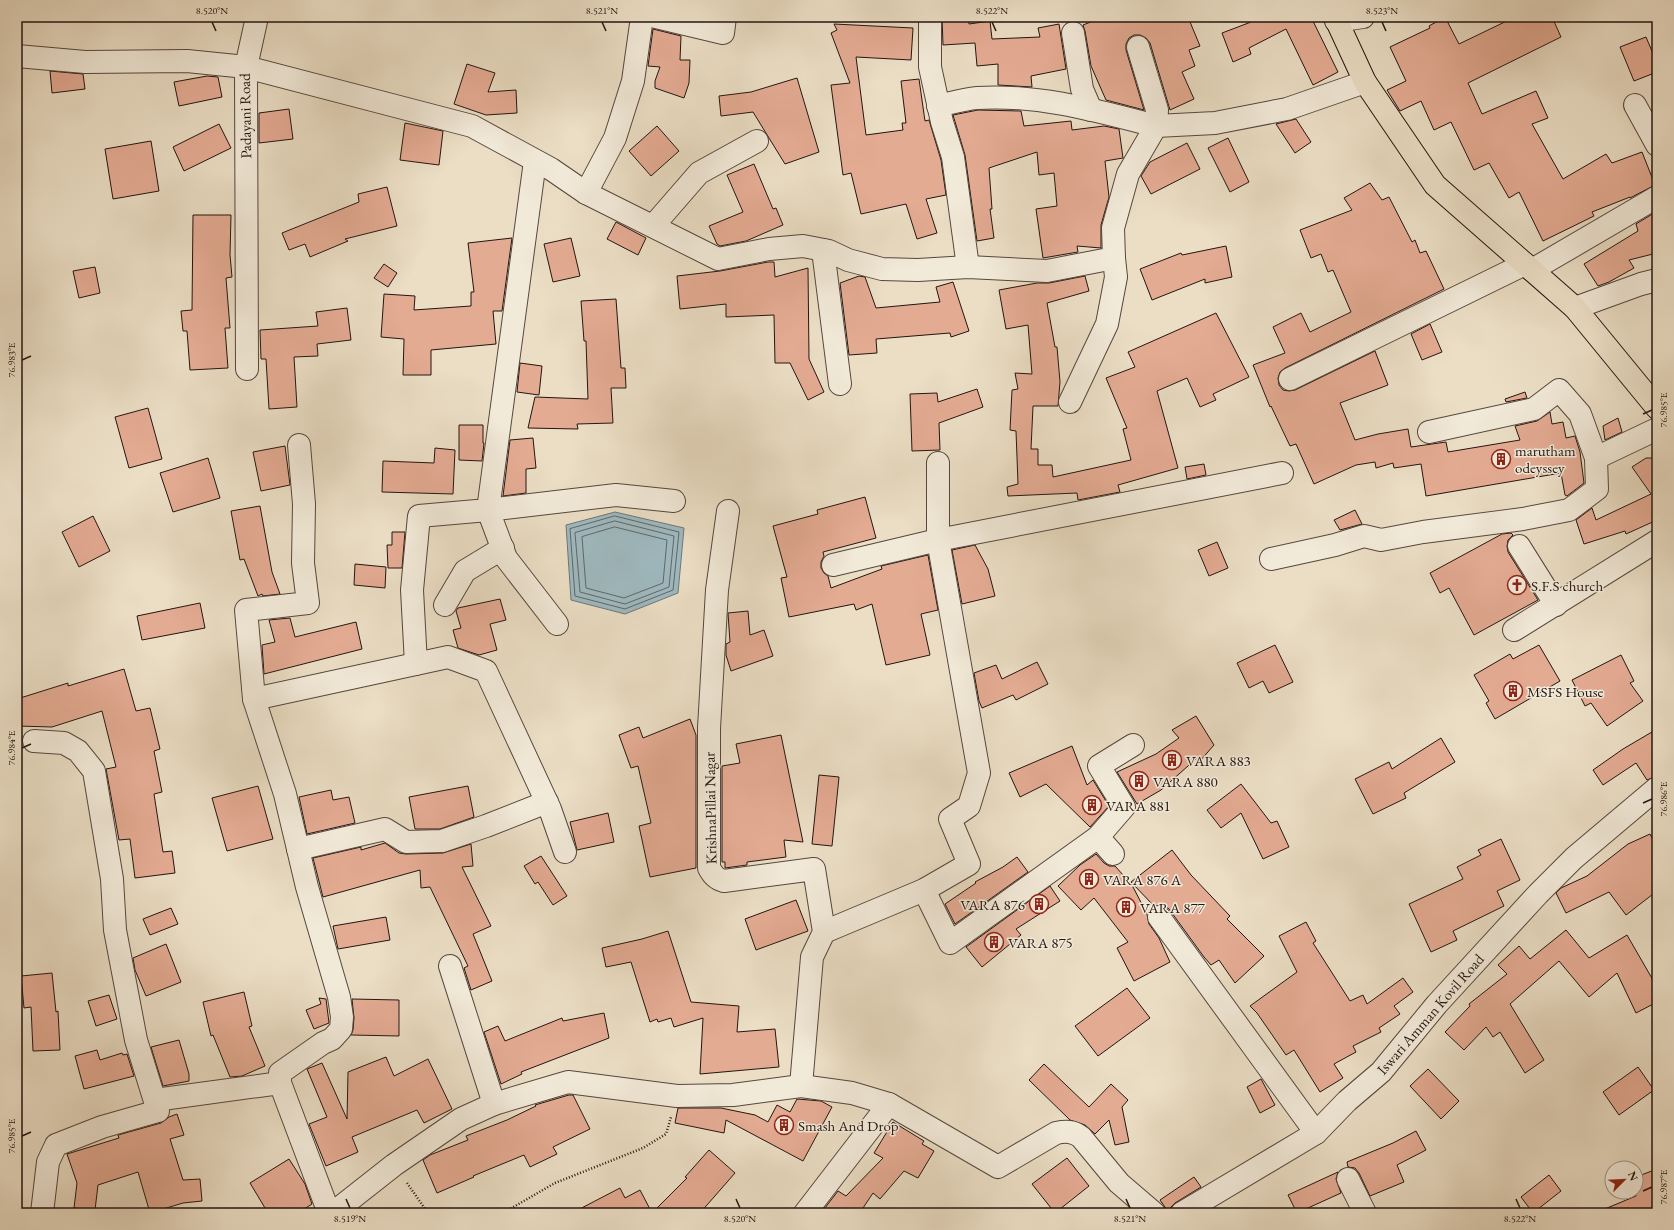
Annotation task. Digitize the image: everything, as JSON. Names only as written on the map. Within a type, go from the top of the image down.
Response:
[{"type":"main road","points":[[1336,19],[1365,82],[1435,185],[1575,308],[1657,408]]},
{"type":"street","points":[[257,17],[246,67],[472,126],[551,169],[586,193],[718,259],[769,249],[803,246],[829,251],[848,260],[882,269],[918,270],[968,267],[1047,272],[1114,258]]},
{"type":"street","points":[[586,193],[615,138],[633,81],[642,17]]},
{"type":"street","points":[[656,17],[723,33],[726,17]]},
{"type":"street","points":[[930,17],[930,67],[938,106],[953,157],[968,267]]},
{"type":"street","points":[[1336,19],[1363,17]]},
{"type":"street","points":[[1073,33],[1082,89],[1091,110]]},
{"type":"street","points":[[1070,402],[1107,324],[1116,277],[1113,228],[1128,174],[1156,126],[1157,110],[1138,47]]},
{"type":"street","name":"Padayani Road","points":[[17,56],[85,62],[187,61],[246,67],[247,370]]},
{"type":"street","points":[[938,106],[976,98],[1023,98],[1060,102],[1156,126],[1214,123],[1287,109],[1365,82]]},
{"type":"street","points":[[1635,105],[1657,145]]},
{"type":"street","points":[[653,226],[699,173],[757,141]]},
{"type":"street","points":[[535,160],[488,510],[506,558],[557,624]]},
{"type":"street","points":[[1290,379],[1528,267],[1657,197]]},
{"type":"street","points":[[823,250],[840,384]]},
{"type":"street","points":[[1575,308],[1641,284],[1657,280]]},
{"type":"street","points":[[1272,559],[1335,545],[1364,536],[1381,540],[1423,532],[1523,519],[1569,510],[1597,489],[1596,458],[1580,414],[1560,390],[1534,409],[1429,432]]},
{"type":"street","points":[[1596,458],[1657,429]]},
{"type":"street","points":[[300,446],[304,504],[303,563],[308,603],[246,610],[254,699],[284,794],[307,887],[339,997],[342,1017],[341,1029],[332,1039],[323,1043],[280,1073],[280,1083],[329,1213]]},
{"type":"street","points":[[801,1086],[812,957],[824,932],[924,890],[970,864],[950,820],[969,806],[979,773],[938,540],[938,463]]},
{"type":"street","points":[[833,564],[938,540],[1282,473]]},
{"type":"street","points":[[416,664],[412,590],[419,516],[488,510],[616,495],[674,501]]},
{"type":"street","name":"KrishnaPillai Nagar","points":[[728,511],[717,590],[710,720],[709,868],[713,875],[724,881],[814,869],[824,932]]},
{"type":"street","points":[[1514,630],[1657,542]]},
{"type":"street","points":[[1519,546],[1556,605]]},
{"type":"street","points":[[446,605],[465,571],[502,548]]},
{"type":"street","points":[[254,699],[448,657],[486,671],[547,802],[565,852]]},
{"type":"street","points":[[34,741],[64,743],[78,750],[94,771],[112,879],[115,930],[136,1040],[158,1111],[102,1127],[56,1145],[48,1162],[42,1213]]},
{"type":"street","points":[[924,890],[950,943],[1098,837],[1124,807],[1099,766],[1133,745]]},
{"type":"street","name":"Iswari Amman Kovil Road","points":[[1182,1213],[1316,1133],[1347,1101],[1381,1072],[1437,1004],[1548,884],[1574,858],[1657,788]]},
{"type":"street","points":[[298,849],[385,829],[406,842],[442,841],[486,826],[547,802]]},
{"type":"street","points":[[1098,837],[1113,854]]},
{"type":"street","points":[[1158,917],[1316,1133]]},
{"type":"street","points":[[450,966],[494,1104]]},
{"type":"street","points":[[333,1213],[394,1165],[461,1119],[494,1104],[568,1082],[677,1096],[733,1095],[801,1086],[852,1092],[889,1104],[998,1167],[1056,1133],[1065,1131],[1074,1133],[1081,1136],[1119,1183],[1154,1213]]},
{"type":"street","points":[[154,1100],[280,1083]]},
{"type":"street","points":[[805,1213],[889,1104]]},
{"type":"street","points":[[1348,1179],[1365,1213]]},
{"type":"path","points":[[503,1213],[555,1183],[643,1148],[666,1134],[677,1096]]},
{"type":"path","points":[[394,1165],[428,1213]]},
{"type":"water","points":[[615,512],[684,528],[678,593],[625,614],[571,600],[566,525]]},
{"type":"building","points":[[942,17],[969,17],[969,24],[990,21],[992,39],[1040,37],[1038,28],[1059,24],[1066,69],[1031,76],[1032,87],[998,85],[998,64],[977,66],[975,43],[943,45]]},
{"type":"building","points":[[1103,17],[1188,17],[1200,46],[1189,50],[1195,66],[1182,72],[1194,99],[1170,110],[1150,43],[1146,38],[1140,35],[1134,35],[1129,38],[1126,44],[1126,50],[1144,110],[1106,100],[1091,66],[1083,25]]},
{"type":"building","points":[[1248,17],[1311,17],[1338,72],[1313,85],[1286,29],[1249,48],[1251,54],[1233,62],[1222,33],[1251,22]]},
{"type":"building","points":[[1445,17],[1459,44],[1515,17],[1552,17],[1561,37],[1468,83],[1482,114],[1536,91],[1548,118],[1532,124],[1563,179],[1606,154],[1612,163],[1642,152],[1655,185],[1630,198],[1592,212],[1594,216],[1543,241],[1519,192],[1509,198],[1489,163],[1474,170],[1451,122],[1434,130],[1421,101],[1400,111],[1387,90],[1406,81],[1390,47],[1430,28],[1429,26]]},
{"type":"building","points":[[834,24],[913,28],[911,60],[856,57],[866,135],[903,130],[902,123],[906,123],[901,81],[919,79],[925,121],[929,120],[941,160],[946,195],[926,199],[937,233],[917,239],[906,204],[861,214],[851,173],[843,175],[831,85],[850,83],[831,33],[837,30]]},
{"type":"building","points":[[653,29],[681,36],[680,60],[690,60],[689,83],[684,98],[655,88],[655,81],[660,67],[648,66]]},
{"type":"building","points":[[1646,37],[1657,63],[1657,72],[1634,81],[1620,47]]},
{"type":"building","points":[[467,64],[495,73],[488,92],[516,90],[517,113],[486,115],[454,104]]},
{"type":"building","points":[[50,71],[83,74],[85,89],[52,93]]},
{"type":"building","points":[[207,76],[218,77],[222,97],[179,106],[174,82]]},
{"type":"building","points":[[797,78],[819,152],[785,164],[753,112],[721,116],[719,96],[751,92]]},
{"type":"building","points":[[289,109],[293,139],[259,143],[259,113]]},
{"type":"building","points":[[978,110],[1021,111],[1024,126],[1071,121],[1072,130],[1104,126],[1119,129],[1123,158],[1105,161],[1109,197],[1101,225],[1101,248],[1077,246],[1078,252],[1043,258],[1036,209],[1057,206],[1054,173],[1039,175],[1037,152],[989,168],[992,209],[990,209],[994,238],[977,241],[965,155],[953,115]]},
{"type":"building","points":[[1296,119],[1311,142],[1295,153],[1276,124]]},
{"type":"building","points":[[405,123],[443,131],[439,165],[400,160]]},
{"type":"building","points":[[219,124],[231,148],[184,171],[173,147]]},
{"type":"building","points":[[657,126],[679,151],[651,176],[629,151]]},
{"type":"building","points":[[1228,138],[1249,182],[1230,192],[1208,148]]},
{"type":"building","points":[[151,141],[159,191],[113,199],[105,149]]},
{"type":"building","points":[[1187,143],[1200,169],[1151,194],[1141,176],[1150,162]]},
{"type":"building","points":[[754,164],[773,209],[776,208],[783,225],[746,241],[720,246],[717,244],[709,226],[743,212],[727,175]]},
{"type":"building","points":[[1370,183],[1382,200],[1389,197],[1412,242],[1415,240],[1420,253],[1426,251],[1444,289],[1285,368],[1280,372],[1278,378],[1279,385],[1283,390],[1295,390],[1375,351],[1388,385],[1340,403],[1355,440],[1378,434],[1408,429],[1411,447],[1446,442],[1448,452],[1520,440],[1515,426],[1537,421],[1550,412],[1552,424],[1563,422],[1566,438],[1575,436],[1580,452],[1584,483],[1567,496],[1565,495],[1561,473],[1426,496],[1421,464],[1394,468],[1393,463],[1376,468],[1375,462],[1356,465],[1314,484],[1296,444],[1290,446],[1271,406],[1270,407],[1253,365],[1285,353],[1273,327],[1301,313],[1310,332],[1351,312],[1333,270],[1328,272],[1321,254],[1311,258],[1300,230],[1352,210],[1344,198]]},
{"type":"building","points":[[387,187],[397,226],[345,239],[348,241],[310,257],[305,244],[289,250],[282,233],[359,202],[358,194]]},
{"type":"building","points":[[1654,213],[1657,228],[1657,253],[1629,260],[1634,268],[1609,282],[1598,286],[1584,264],[1638,231],[1636,224]]},
{"type":"building","points":[[193,215],[231,215],[230,255],[232,277],[226,278],[230,328],[225,328],[228,368],[190,370],[187,331],[183,331],[181,311],[192,310]]},
{"type":"building","points":[[616,222],[646,238],[638,255],[607,239]]},
{"type":"building","points":[[512,238],[502,311],[493,311],[496,344],[431,350],[431,375],[403,375],[404,339],[381,337],[384,294],[415,296],[414,310],[471,306],[471,292],[474,292],[468,243]]},
{"type":"building","points":[[571,238],[580,276],[553,282],[544,244]]},
{"type":"building","points":[[1226,246],[1232,277],[1205,283],[1205,279],[1152,300],[1140,269],[1181,253],[1182,255]]},
{"type":"building","points":[[774,262],[775,277],[808,268],[809,359],[824,392],[808,400],[790,363],[775,363],[774,315],[726,317],[726,304],[680,309],[677,276],[720,271]]},
{"type":"building","points":[[384,264],[397,273],[388,287],[374,278]]},
{"type":"building","points":[[95,267],[100,293],[79,298],[73,271]]},
{"type":"building","points":[[859,276],[865,277],[876,308],[940,302],[936,287],[953,282],[969,331],[951,337],[950,333],[876,339],[877,353],[849,355],[840,283]]},
{"type":"building","points":[[1085,276],[1089,291],[1047,303],[1055,347],[1057,347],[1060,382],[1058,406],[1033,406],[1031,449],[1038,449],[1038,465],[1052,465],[1053,477],[1131,460],[1123,429],[1127,428],[1106,378],[1135,367],[1128,352],[1216,313],[1249,377],[1213,394],[1216,400],[1200,407],[1187,378],[1157,391],[1178,468],[1118,485],[1120,492],[1078,500],[1077,493],[1008,496],[1007,487],[1018,484],[1016,431],[1010,430],[1012,390],[1018,389],[1015,373],[1032,374],[1028,325],[1006,329],[999,290]]},
{"type":"building","points":[[616,299],[621,368],[625,368],[626,388],[611,388],[613,423],[577,424],[578,429],[528,428],[535,397],[588,399],[586,341],[584,341],[581,301]]},
{"type":"building","points":[[347,308],[351,340],[317,344],[318,356],[294,357],[297,407],[269,409],[266,359],[261,359],[260,330],[318,326],[316,312]]},
{"type":"building","points":[[1430,324],[1442,352],[1422,360],[1411,334]]},
{"type":"building","points":[[520,363],[542,366],[539,395],[517,392]]},
{"type":"building","points":[[977,389],[983,407],[939,423],[940,450],[912,451],[910,394],[937,393],[938,402]]},
{"type":"building","points":[[1525,392],[1527,398],[1506,402],[1505,399]]},
{"type":"building","points":[[148,408],[162,459],[129,468],[115,417]]},
{"type":"building","points":[[1618,418],[1622,432],[1605,440],[1603,426]]},
{"type":"building","points":[[459,425],[483,425],[484,443],[482,461],[459,460]]},
{"type":"building","points":[[533,438],[536,468],[526,469],[526,493],[503,496],[510,440]]},
{"type":"building","points":[[285,446],[290,485],[261,491],[253,452]]},
{"type":"building","points":[[435,448],[455,450],[453,494],[382,492],[383,461],[434,463]]},
{"type":"building","points":[[208,458],[220,498],[173,512],[160,473]]},
{"type":"building","points":[[1646,458],[1653,458],[1657,464],[1657,520],[1626,534],[1625,531],[1584,544],[1576,520],[1592,508],[1596,520],[1651,494],[1632,467]]},
{"type":"building","points":[[1204,464],[1206,475],[1187,479],[1185,467]]},
{"type":"building","points":[[865,497],[876,538],[823,552],[824,556],[821,562],[821,568],[828,576],[831,588],[882,569],[881,566],[928,555],[938,610],[921,614],[930,655],[886,665],[872,604],[856,610],[854,604],[789,617],[781,578],[787,577],[773,526],[818,514],[817,510]]},
{"type":"building","points":[[260,506],[272,572],[280,594],[263,596],[262,594],[258,596],[244,559],[240,560],[231,511]]},
{"type":"building","points":[[1355,510],[1362,524],[1340,530],[1334,520]]},
{"type":"building","points":[[93,516],[110,551],[79,567],[62,532]]},
{"type":"building","points":[[392,532],[405,532],[402,568],[388,568],[387,545],[392,545]]},
{"type":"building","points":[[1511,533],[1513,535],[1508,540],[1508,552],[1538,600],[1474,635],[1449,588],[1440,593],[1430,573],[1502,534]]},
{"type":"building","points":[[1217,542],[1228,568],[1209,576],[1198,550]]},
{"type":"building","points":[[975,545],[988,569],[995,596],[962,604],[952,550]]},
{"type":"building","points":[[355,564],[386,567],[385,588],[354,585]]},
{"type":"building","points":[[500,599],[506,620],[490,624],[497,650],[479,655],[458,648],[453,630],[461,628],[456,611],[458,608]]},
{"type":"building","points":[[200,603],[205,628],[142,640],[137,616]]},
{"type":"building","points":[[748,611],[750,635],[764,630],[773,656],[731,671],[726,655],[726,644],[730,642],[728,613]]},
{"type":"building","points":[[290,618],[295,637],[356,622],[362,649],[264,674],[262,645],[275,642],[269,620]]},
{"type":"building","points":[[1275,645],[1293,682],[1269,693],[1263,681],[1249,688],[1237,663]]},
{"type":"building","name":"MSFS House","points":[[1539,645],[1560,681],[1495,719],[1486,703],[1489,701],[1474,675],[1510,654],[1513,659]]},
{"type":"building","points":[[1621,655],[1634,681],[1630,683],[1643,701],[1607,726],[1591,703],[1585,706],[1572,680]]},
{"type":"building","points":[[1037,662],[1048,684],[1016,700],[1013,695],[982,708],[979,701],[974,673],[996,665],[1002,679]]},
{"type":"building","points":[[124,669],[136,711],[150,708],[160,749],[154,751],[162,792],[154,794],[163,852],[172,851],[175,873],[135,878],[130,839],[119,840],[106,769],[116,767],[102,711],[52,727],[17,726],[17,699],[68,683],[68,686]]},
{"type":"building","points":[[1196,716],[1214,745],[1200,761],[1197,758],[1161,790],[1137,804],[1117,772],[1156,754],[1179,738],[1172,730]]},
{"type":"building","points":[[690,719],[696,735],[696,868],[650,877],[639,826],[651,823],[638,766],[631,768],[619,735],[639,727],[643,738]]},
{"type":"building","points":[[1657,729],[1657,776],[1647,780],[1636,763],[1603,785],[1593,770],[1623,749]]},
{"type":"building","points":[[781,735],[803,842],[784,840],[786,857],[747,862],[747,865],[725,868],[725,862],[722,862],[722,766],[740,763],[736,744]]},
{"type":"building","points":[[1441,738],[1455,762],[1404,793],[1406,798],[1373,814],[1355,779],[1389,762],[1392,769]]},
{"type":"building","points":[[1072,746],[1087,785],[1093,780],[1109,806],[1090,827],[1046,784],[1020,797],[1009,773]]},
{"type":"building","points":[[819,775],[839,777],[832,846],[812,844]]},
{"type":"building","points":[[1241,784],[1271,823],[1277,821],[1289,847],[1263,859],[1241,813],[1221,828],[1207,810]]},
{"type":"building","points":[[258,786],[273,839],[227,851],[212,798]]},
{"type":"building","points":[[468,786],[474,817],[440,829],[415,829],[409,797]]},
{"type":"building","points":[[331,790],[333,800],[349,797],[355,823],[307,834],[299,797]]},
{"type":"building","points":[[608,813],[614,842],[577,850],[570,822]]},
{"type":"building","points":[[1650,834],[1657,848],[1657,891],[1626,915],[1609,892],[1566,913],[1556,893],[1561,888],[1587,876],[1628,844]]},
{"type":"building","points":[[1501,839],[1520,880],[1497,891],[1504,906],[1453,931],[1457,940],[1431,952],[1409,904],[1463,879],[1457,867],[1481,855],[1478,850]]},
{"type":"building","points":[[385,843],[399,853],[406,854],[443,853],[471,844],[473,866],[462,867],[491,926],[473,934],[492,981],[471,990],[464,968],[468,966],[430,887],[421,888],[420,870],[323,897],[313,858],[361,847],[361,850]]},
{"type":"building","points":[[1172,850],[1191,875],[1230,916],[1227,919],[1264,956],[1235,983],[1219,960],[1211,965],[1169,909],[1164,905],[1154,906],[1131,882]]},
{"type":"building","points":[[1096,854],[1104,863],[1109,866],[1115,866],[1132,885],[1147,914],[1149,924],[1159,938],[1170,962],[1134,981],[1117,948],[1128,942],[1094,898],[1081,910],[1058,886],[1080,865]]},
{"type":"building","points":[[541,856],[567,896],[553,905],[538,882],[535,884],[524,866]]},
{"type":"building","points":[[1017,857],[1028,872],[955,924],[945,904],[976,883],[975,882],[1003,867]]},
{"type":"building","points":[[1050,886],[1060,901],[1016,929],[1021,935],[982,967],[966,947]]},
{"type":"building","points":[[796,900],[808,931],[756,950],[745,919]]},
{"type":"building","points":[[171,908],[178,924],[150,935],[143,919]]},
{"type":"building","points":[[386,917],[390,940],[338,949],[333,926]]},
{"type":"building","points":[[1306,922],[1316,941],[1313,943],[1350,1001],[1363,995],[1367,1004],[1403,978],[1413,992],[1394,1006],[1400,1014],[1379,1028],[1381,1032],[1353,1046],[1356,1052],[1334,1064],[1343,1078],[1320,1092],[1294,1050],[1286,1055],[1257,1013],[1250,1006],[1297,972],[1279,936]]},
{"type":"building","points":[[1566,930],[1589,958],[1627,935],[1657,987],[1657,1002],[1636,1013],[1617,973],[1589,997],[1559,961],[1510,1004],[1544,1060],[1525,1073],[1500,1032],[1493,1037],[1486,1027],[1464,1050],[1445,1032],[1470,1006],[1469,1004],[1507,974],[1498,965],[1519,946],[1530,959]]},
{"type":"building","points":[[668,931],[691,1002],[739,1006],[737,1032],[775,1029],[779,1067],[700,1074],[703,1018],[674,1027],[671,1018],[658,1022],[657,1019],[650,1022],[631,962],[606,967],[602,948],[642,939]]},
{"type":"building","points":[[166,944],[181,982],[146,996],[135,970],[133,958]]},
{"type":"building","points":[[52,973],[56,1012],[58,1011],[60,1050],[33,1051],[31,1007],[24,1008],[21,976]]},
{"type":"building","points":[[1127,988],[1150,1018],[1098,1056],[1075,1026]]},
{"type":"building","points":[[244,992],[252,1026],[249,1027],[265,1066],[242,1076],[230,1077],[213,1035],[211,1036],[203,1002]]},
{"type":"building","points":[[109,995],[117,1019],[96,1026],[88,1001]]},
{"type":"building","points":[[319,998],[326,999],[329,1023],[314,1029],[306,1010],[321,1004]]},
{"type":"building","points":[[352,999],[399,1000],[399,1036],[351,1035],[354,1018]]},
{"type":"building","points":[[604,1013],[609,1038],[521,1072],[522,1074],[501,1084],[484,1032],[498,1026],[505,1041],[562,1018],[563,1021]]},
{"type":"building","points":[[179,1040],[189,1074],[189,1081],[163,1086],[151,1047]]},
{"type":"building","points":[[97,1050],[100,1060],[122,1053],[123,1055],[127,1054],[134,1076],[84,1089],[75,1056]]},
{"type":"building","points":[[386,1057],[394,1076],[428,1059],[452,1109],[424,1123],[417,1110],[352,1137],[358,1152],[326,1166],[309,1124],[327,1117],[307,1069],[322,1063],[347,1119],[348,1072]]},
{"type":"building","points":[[1044,1064],[1089,1107],[1111,1084],[1128,1100],[1122,1107],[1129,1142],[1115,1145],[1109,1120],[1095,1134],[1085,1125],[1070,1120],[1029,1080]]},
{"type":"building","points":[[1638,1067],[1654,1090],[1619,1115],[1603,1092]]},
{"type":"building","points":[[1428,1069],[1459,1101],[1441,1119],[1410,1086]]},
{"type":"building","points":[[1261,1079],[1275,1105],[1260,1113],[1247,1087]]},
{"type":"building","points":[[573,1095],[590,1129],[553,1147],[557,1154],[530,1167],[524,1155],[437,1193],[423,1160],[430,1155],[468,1140],[466,1136],[507,1120],[536,1106],[535,1105]]},
{"type":"building","name":"Smash And Drop","points":[[797,1099],[821,1101],[832,1107],[803,1161],[726,1120],[724,1133],[675,1123],[678,1108],[721,1108],[755,1115],[768,1122],[777,1105],[790,1112]]},
{"type":"building","points":[[177,1114],[184,1135],[170,1139],[183,1180],[200,1179],[202,1201],[183,1203],[150,1213],[138,1172],[98,1185],[95,1210],[74,1208],[77,1183],[67,1154],[119,1138],[118,1135],[161,1123],[169,1117]]},
{"type":"building","points":[[893,1122],[924,1141],[922,1144],[934,1151],[918,1178],[904,1171],[880,1199],[873,1193],[863,1208],[870,1213],[821,1213],[838,1191],[846,1196],[883,1158],[874,1153]]},
{"type":"building","points":[[1416,1131],[1426,1150],[1397,1165],[1404,1182],[1370,1196],[1359,1173],[1355,1168],[1348,1167],[1347,1162],[1393,1143]]},
{"type":"building","points":[[709,1150],[735,1173],[700,1213],[652,1213],[687,1178],[685,1177]]},
{"type":"building","points":[[1067,1158],[1089,1186],[1055,1213],[1032,1184]]},
{"type":"building","points":[[289,1159],[305,1184],[312,1204],[298,1213],[268,1213],[250,1183]]},
{"type":"building","points":[[1657,1169],[1657,1213],[1595,1213],[1626,1200],[1644,1200],[1644,1174]]},
{"type":"building","points":[[1338,1172],[1336,1179],[1341,1193],[1297,1213],[1288,1195]]},
{"type":"building","points":[[1549,1175],[1561,1191],[1533,1213],[1521,1197]]},
{"type":"building","points":[[1194,1177],[1201,1187],[1175,1203],[1171,1207],[1169,1213],[1160,1200]]},
{"type":"building","points":[[620,1188],[625,1198],[640,1190],[652,1213],[572,1213]]},
{"type":"place","name":"marutham odeyssey","points":[[1501,459]]},
{"type":"place","name":"S.F.S church","points":[[1517,585]]},
{"type":"place","name":"MSFS House","points":[[1513,691]]},
{"type":"place","name":"VARA 883","points":[[1172,760]]},
{"type":"place","name":"VARA 880","points":[[1139,781]]},
{"type":"place","name":"VARA 881","points":[[1092,805]]},
{"type":"place","name":"VARA 876 A","points":[[1089,879]]},
{"type":"place","name":"VARA 876","points":[[1039,904]]},
{"type":"place","name":"VARA 877","points":[[1126,907]]},
{"type":"place","name":"VARA 875","points":[[994,942]]},
{"type":"place","name":"Smash And Drop","points":[[784,1125]]}]
